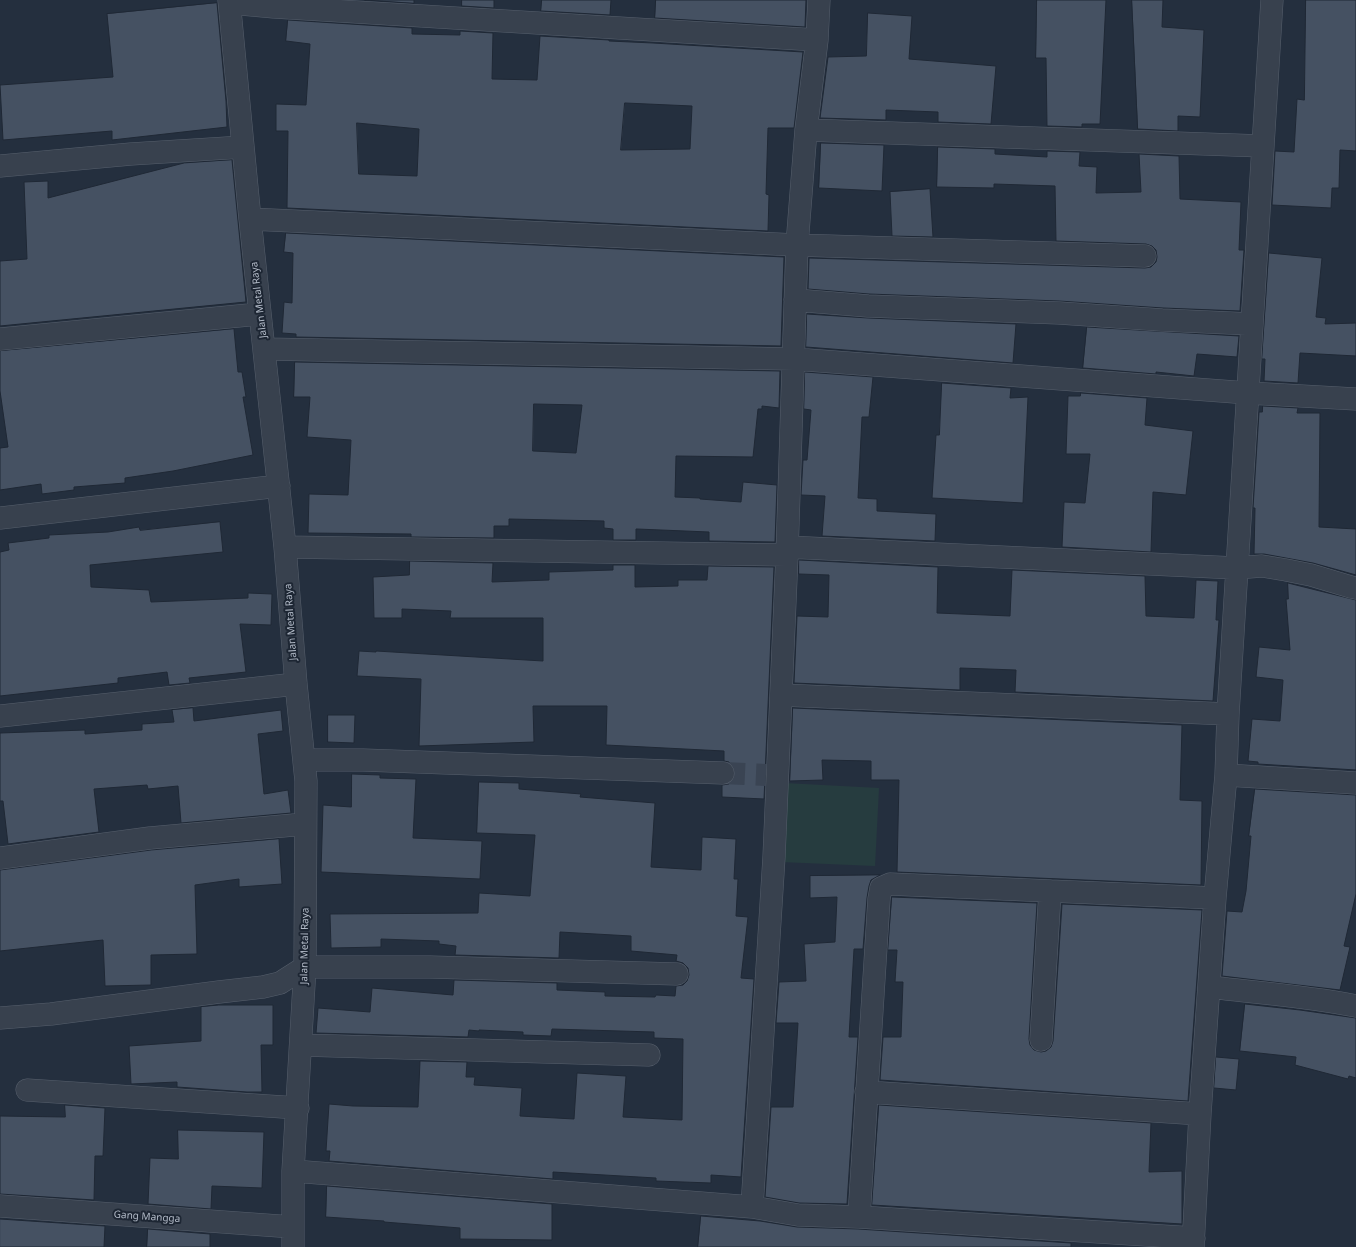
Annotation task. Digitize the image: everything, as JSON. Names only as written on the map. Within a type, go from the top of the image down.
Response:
[{"type":"street","points":[[752,1207],[774,857],[772,775],[782,695],[797,245],[806,130],[817,40],[819,0]]},
{"type":"street","points":[[293,1171],[752,1207],[798,1215],[859,1217],[1194,1242],[1200,1114],[1215,898],[1226,774],[1236,568],[1272,0]]},
{"type":"street","points":[[230,1],[274,7],[817,40]]},
{"type":"street","name":"Jalan Metal Raya","points":[[230,1],[259,314],[265,349],[285,547],[296,684],[306,781],[305,967],[298,1108],[293,1171],[293,1237]]},
{"type":"street","points":[[806,130],[1262,146]]},
{"type":"street","points":[[0,166],[131,154],[243,147]]},
{"type":"street","points":[[250,219],[797,245],[1145,256]]},
{"type":"street","points":[[795,300],[868,306],[1059,313],[1252,324]]},
{"type":"street","points":[[0,339],[259,314]]},
{"type":"street","points":[[265,349],[794,359],[1248,393],[1356,399]]},
{"type":"street","points":[[0,518],[279,486]]},
{"type":"street","points":[[285,547],[787,551],[1236,568],[1262,566],[1312,575],[1356,588]]},
{"type":"street","points":[[0,716],[296,684]]},
{"type":"street","points":[[782,695],[1228,714]]},
{"type":"street","points":[[304,760],[363,760],[723,773]]},
{"type":"street","points":[[1226,774],[1356,784]]},
{"type":"street","points":[[0,858],[150,838],[306,824]]},
{"type":"street","points":[[859,1217],[866,1092],[881,888],[890,884],[1215,898]]},
{"type":"street","points":[[1040,1040],[1050,891]]},
{"type":"street","points":[[0,1018],[58,1013],[219,992],[263,988],[280,983],[305,967],[430,968],[677,974]]},
{"type":"street","points":[[1210,987],[1300,997],[1356,1006]]},
{"type":"street","points":[[301,1045],[649,1055]]},
{"type":"street","points":[[27,1090],[298,1108]]},
{"type":"street","points":[[866,1092],[1200,1114]]},
{"type":"street","name":"Gang Mangga","points":[[0,1206],[293,1237]]},
{"type":"green space","points":[[784,783],[879,788],[875,866],[781,862]]},
{"type":"building","points":[[365,0],[414,0],[414,3]]},
{"type":"building","points":[[462,0],[494,0],[494,8],[462,6]]},
{"type":"building","points":[[542,0],[611,0],[610,15],[541,11]]},
{"type":"building","points":[[656,0],[806,0],[805,27],[655,18]]},
{"type":"building","points":[[1037,0],[1106,0],[1100,124],[1082,124],[1082,127],[1047,126],[1046,58],[1036,58]]},
{"type":"building","points":[[1132,0],[1163,0],[1162,27],[1204,30],[1200,117],[1178,116],[1178,131],[1138,129]]},
{"type":"building","points":[[1306,0],[1356,0],[1356,151],[1340,150],[1339,188],[1332,188],[1331,208],[1272,205],[1275,151],[1294,152],[1297,99],[1304,100]]},
{"type":"building","points":[[217,3],[227,127],[112,140],[112,131],[3,140],[0,85],[113,77],[107,14]]},
{"type":"building","points":[[868,13],[912,16],[909,59],[996,66],[991,124],[938,122],[938,112],[886,110],[886,120],[820,118],[828,57],[866,56]]},
{"type":"building","points":[[288,20],[412,28],[412,34],[460,35],[460,31],[493,33],[492,79],[537,80],[540,36],[803,52],[794,128],[768,128],[766,194],[769,195],[768,231],[287,208],[288,131],[276,131],[276,104],[306,105],[310,44],[286,41]],"holes":[[[625,103],[692,106],[690,149],[621,150]],[[357,123],[419,129],[417,176],[359,174]]]},
{"type":"building","points":[[821,143],[884,145],[882,191],[819,188]]},
{"type":"building","points":[[938,147],[995,149],[995,154],[1047,157],[1047,151],[1080,152],[1079,166],[1097,167],[1096,193],[1141,192],[1139,154],[1179,156],[1180,199],[1241,202],[1239,250],[1244,250],[1240,311],[1163,308],[1059,301],[869,294],[808,289],[809,258],[1145,268],[1151,267],[1156,262],[1156,250],[1152,246],[1146,244],[1056,241],[1055,186],[994,184],[994,188],[937,187]]},
{"type":"building","points":[[232,160],[246,302],[0,326],[0,261],[27,259],[24,182],[48,181],[48,198],[184,163]]},
{"type":"building","points":[[930,189],[933,237],[892,236],[890,192]]},
{"type":"building","points":[[286,233],[784,257],[781,346],[296,337],[296,334],[282,333],[284,302],[292,303],[293,253],[284,252]]},
{"type":"building","points":[[1269,253],[1322,258],[1316,317],[1326,318],[1325,324],[1356,323],[1356,356],[1300,353],[1298,383],[1264,381],[1265,359],[1262,359]]},
{"type":"building","points":[[807,314],[1016,324],[1013,363],[806,347]]},
{"type":"building","points":[[1087,327],[1239,336],[1237,357],[1197,354],[1194,376],[1156,372],[1156,374],[1083,368]]},
{"type":"building","points":[[234,329],[238,372],[242,372],[246,397],[243,397],[253,455],[173,471],[125,478],[125,483],[74,487],[74,490],[42,494],[41,484],[0,490],[0,448],[8,447],[0,391],[0,351]]},
{"type":"building","points":[[295,362],[780,371],[779,408],[762,406],[762,409],[758,409],[753,457],[676,456],[675,497],[741,502],[743,482],[777,485],[775,542],[709,541],[709,532],[637,529],[636,540],[613,540],[613,529],[604,528],[604,521],[509,519],[509,526],[494,526],[494,538],[411,537],[411,534],[308,533],[309,494],[348,495],[351,440],[307,437],[310,397],[294,397]],"holes":[[[534,404],[582,405],[576,453],[533,451]]]},
{"type":"building","points":[[805,372],[873,377],[869,417],[862,417],[858,498],[877,499],[877,511],[936,514],[935,541],[822,536],[825,496],[801,495],[803,460],[807,460],[811,410],[804,409]]},
{"type":"building","points":[[942,383],[1011,388],[1010,398],[1028,397],[1023,503],[932,498],[936,435],[939,435]]},
{"type":"building","points":[[1081,393],[1147,398],[1145,425],[1193,431],[1186,495],[1153,492],[1151,552],[1062,547],[1064,502],[1085,503],[1090,454],[1066,454],[1068,396],[1080,396]]},
{"type":"building","points":[[1263,406],[1298,408],[1297,413],[1320,413],[1319,527],[1356,529],[1356,575],[1313,563],[1264,554],[1254,554],[1255,508],[1253,508],[1259,412],[1262,412]]},
{"type":"building","points":[[220,522],[223,552],[90,565],[91,587],[149,590],[151,602],[248,598],[248,593],[272,594],[271,625],[240,624],[246,672],[189,678],[190,683],[169,685],[167,672],[118,678],[118,683],[0,696],[0,552],[9,550],[8,543],[49,538],[49,535],[108,532],[139,527],[140,530]]},
{"type":"building","points":[[799,560],[938,567],[937,613],[1010,616],[1012,570],[1145,576],[1146,616],[1194,618],[1196,580],[1218,581],[1216,620],[1219,620],[1213,701],[1015,692],[1016,670],[960,668],[960,690],[794,683],[797,616],[828,617],[829,575],[799,574]]},
{"type":"building","points":[[410,561],[493,563],[492,582],[549,580],[549,572],[613,570],[613,565],[635,565],[635,587],[678,586],[678,580],[707,580],[708,566],[774,567],[764,799],[722,797],[722,785],[729,784],[734,779],[735,774],[734,767],[729,762],[724,761],[724,751],[606,745],[607,706],[533,706],[534,742],[419,746],[421,679],[357,676],[359,651],[543,661],[543,618],[450,618],[451,611],[402,609],[402,618],[374,618],[373,577],[409,575]]},
{"type":"building","points":[[1288,583],[1356,600],[1356,770],[1258,764],[1258,762],[1248,761],[1252,719],[1280,721],[1283,680],[1256,677],[1259,647],[1290,650],[1286,599],[1288,599]]},
{"type":"building","points":[[193,708],[194,721],[281,710],[283,731],[258,734],[264,794],[288,790],[291,813],[181,823],[178,786],[148,789],[147,785],[94,789],[99,832],[8,844],[3,801],[0,801],[0,733],[85,730],[85,734],[142,730],[142,724],[174,722],[172,710]]},
{"type":"building","points":[[793,708],[1182,725],[1180,800],[1202,801],[1201,885],[897,872],[899,780],[871,780],[871,761],[822,760],[823,780],[790,781]]},
{"type":"building","points":[[328,715],[355,715],[354,743],[328,742]]},
{"type":"building","points":[[352,774],[380,775],[380,778],[416,779],[413,838],[482,841],[480,879],[321,872],[323,805],[351,807]]},
{"type":"building","points":[[479,782],[519,783],[519,789],[581,794],[580,797],[655,803],[651,867],[701,870],[702,837],[736,839],[734,879],[738,879],[736,916],[748,917],[741,978],[754,979],[741,1177],[711,1175],[711,1183],[656,1181],[656,1178],[553,1172],[553,1179],[329,1161],[330,1151],[326,1151],[329,1104],[418,1107],[420,1061],[467,1062],[466,1077],[475,1077],[474,1085],[522,1088],[520,1116],[574,1119],[577,1073],[626,1076],[623,1117],[682,1120],[683,1039],[654,1038],[654,1032],[552,1029],[551,1036],[523,1035],[523,1032],[469,1030],[468,1037],[316,1033],[318,1008],[370,1012],[372,988],[453,995],[454,980],[557,983],[557,990],[605,992],[605,996],[655,997],[656,995],[675,996],[676,986],[683,985],[687,981],[689,975],[688,968],[683,963],[676,961],[677,955],[631,951],[631,936],[560,932],[559,958],[455,955],[456,946],[439,944],[439,941],[381,939],[381,947],[331,948],[330,914],[478,913],[479,893],[530,896],[535,835],[477,833]]},
{"type":"building","points":[[1255,789],[1356,795],[1356,894],[1344,946],[1350,947],[1340,990],[1222,976],[1227,911],[1242,912],[1246,891],[1251,836],[1249,836]]},
{"type":"building","points":[[279,839],[282,884],[239,887],[239,879],[195,885],[197,954],[151,955],[151,985],[105,986],[103,940],[0,951],[0,870],[151,850]]},
{"type":"building","points":[[880,875],[871,880],[869,886],[863,949],[854,949],[849,1037],[858,1037],[847,1204],[799,1203],[765,1197],[771,1107],[793,1107],[798,1023],[776,1023],[779,982],[806,981],[804,944],[835,942],[837,897],[810,898],[810,876]]},
{"type":"building","points":[[892,897],[1037,903],[1029,1039],[1030,1045],[1034,1050],[1041,1052],[1046,1051],[1051,1047],[1053,1041],[1062,904],[1202,910],[1188,1101],[880,1080],[883,1037],[901,1037],[903,982],[895,982],[897,950],[888,950]]},
{"type":"building","points":[[1245,1004],[1356,1018],[1356,1078],[1349,1076],[1348,1079],[1295,1065],[1296,1057],[1240,1051]]},
{"type":"building","points":[[219,1005],[273,1005],[273,1045],[261,1045],[262,1092],[177,1087],[177,1082],[131,1084],[129,1046],[201,1041],[201,1007]]},
{"type":"building","points":[[1216,1057],[1239,1059],[1236,1090],[1214,1088]]},
{"type":"building","points":[[65,1105],[105,1108],[103,1156],[95,1156],[94,1200],[0,1194],[0,1116],[65,1117]]},
{"type":"building","points":[[879,1105],[1151,1123],[1149,1172],[1182,1171],[1182,1224],[872,1205]]},
{"type":"building","points":[[178,1130],[264,1132],[262,1188],[212,1186],[211,1209],[148,1204],[150,1158],[178,1159]]},
{"type":"building","points":[[327,1186],[552,1204],[552,1240],[460,1239],[460,1228],[326,1217]]},
{"type":"building","points":[[701,1216],[760,1221],[797,1227],[858,1229],[1071,1243],[1071,1247],[698,1247]]},
{"type":"building","points":[[0,1219],[105,1226],[104,1247],[0,1247]]},
{"type":"building","points":[[148,1229],[210,1234],[210,1247],[147,1247]]},
{"type":"tunnel","points":[[723,773],[766,775]]}]
